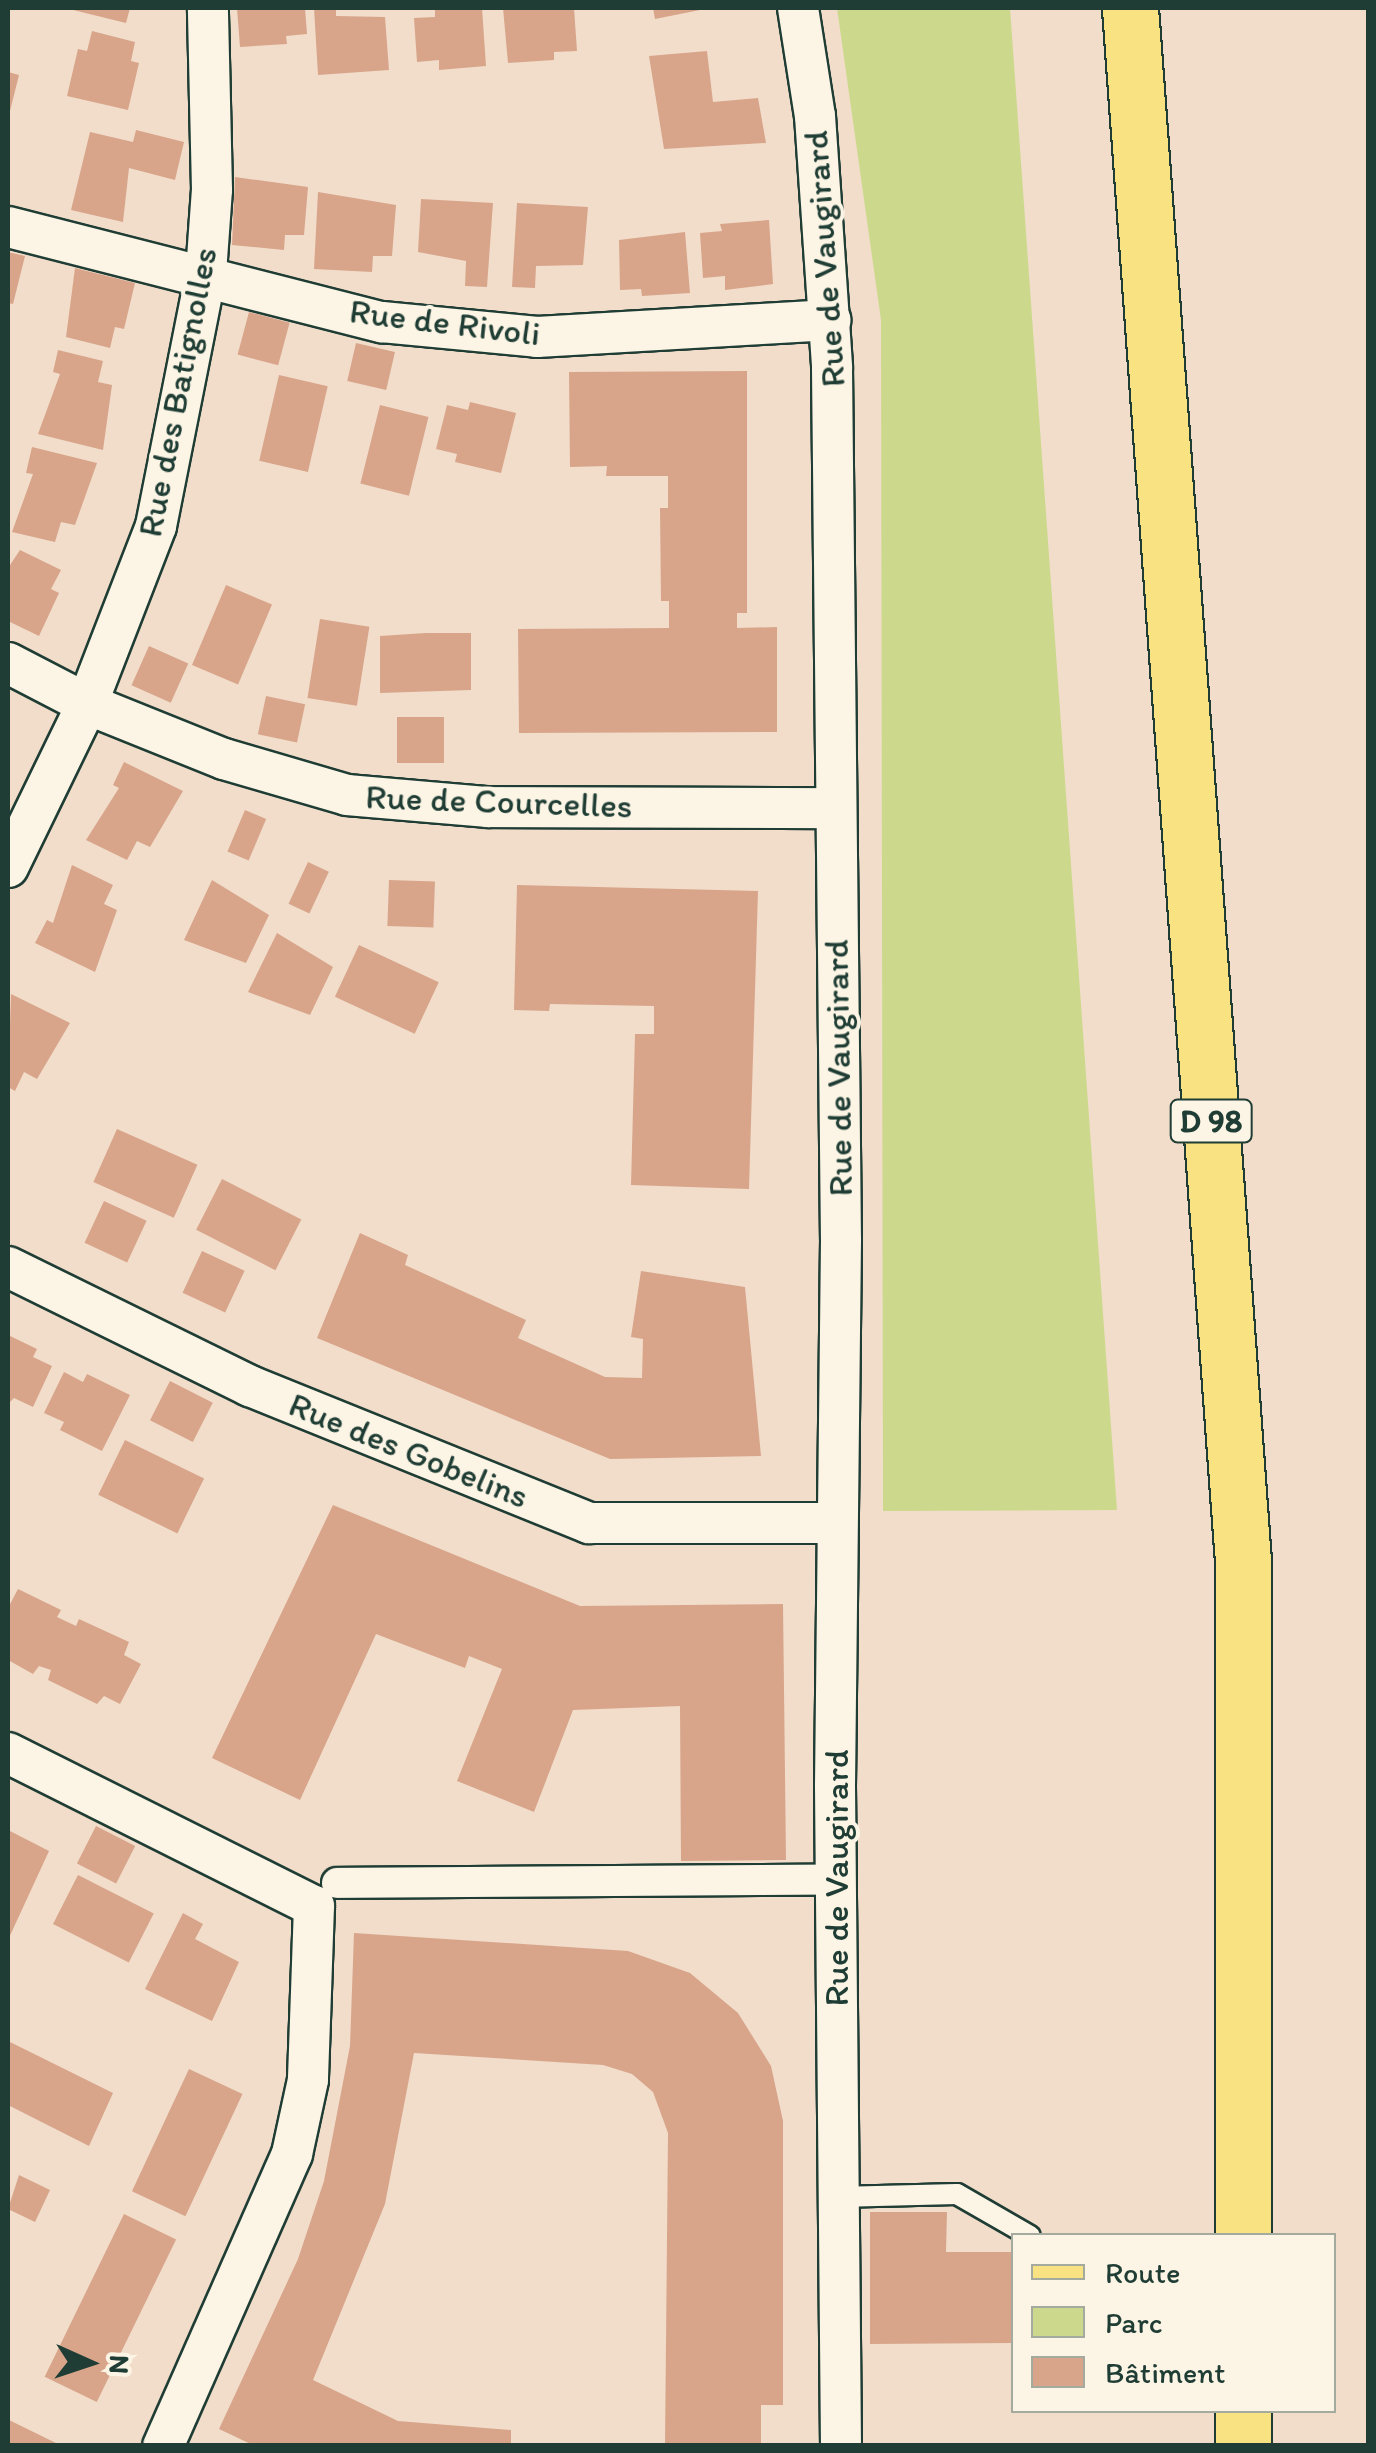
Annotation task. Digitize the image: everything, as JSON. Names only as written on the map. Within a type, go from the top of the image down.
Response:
[{"type":"main road","name":"D 98","points":[[1130,8],[1244,1562],[1243,2233]]},
{"type":"main road","points":[[1243,2413],[1243,2446]]},
{"type":"street","name":"Rue des Batignolles","points":[[8,867],[87,704],[156,526],[206,273],[212,190],[208,8]]},
{"type":"street","name":"Rue de Vaugirard","points":[[798,8],[815,116],[831,320],[841,1240],[836,1524],[841,2446]]},
{"type":"street","name":"Rue de Rivoli","points":[[8,228],[206,273],[382,322],[537,337],[831,320]]},
{"type":"street","name":"Rue de Courcelles","points":[[8,663],[87,704],[224,759],[348,795],[488,807],[835,808]]},
{"type":"street","name":"Rue des Gobelins","points":[[8,1267],[250,1386],[589,1524],[836,1524]]},
{"type":"street","points":[[8,1753],[325,1895],[819,1880]]},
{"type":"street","points":[[162,2446],[292,2154],[308,2080],[325,1895]]},
{"type":"lane","points":[[837,2197],[957,2194],[1025,2233]]},
{"type":"green space","points":[[837,8],[1010,8],[1117,1510],[883,1511],[881,320]]},
{"type":"building","points":[[65,8],[130,8],[126,23]]},
{"type":"building","points":[[237,8],[305,8],[307,34],[286,36],[287,44],[240,47]]},
{"type":"building","points":[[314,8],[336,8],[336,16],[385,17],[389,70],[318,75]]},
{"type":"building","points":[[482,8],[486,66],[439,70],[439,60],[417,62],[414,18],[435,17],[435,9]]},
{"type":"building","points":[[503,8],[574,8],[577,51],[554,52],[554,60],[508,63]]},
{"type":"building","points":[[653,8],[705,8],[705,9],[655,19]]},
{"type":"building","points":[[92,31],[135,42],[131,61],[139,63],[128,110],[67,96],[78,49],[87,51]]},
{"type":"building","points":[[707,51],[713,102],[758,98],[766,143],[664,149],[649,56]]},
{"type":"building","points":[[8,72],[19,75],[9,115],[8,114]]},
{"type":"building","points":[[136,130],[184,142],[175,180],[129,168],[123,222],[71,210],[90,132],[133,142]]},
{"type":"building","points":[[235,177],[308,187],[304,235],[285,235],[284,250],[232,245]]},
{"type":"building","points":[[318,192],[396,205],[392,256],[373,256],[372,272],[314,269]]},
{"type":"building","points":[[421,199],[493,203],[487,287],[465,286],[466,261],[418,252]]},
{"type":"building","points":[[517,203],[588,207],[583,265],[536,266],[535,288],[512,287]]},
{"type":"building","points":[[769,220],[773,284],[725,290],[725,276],[703,278],[700,233],[722,231],[720,224]]},
{"type":"building","points":[[685,232],[690,293],[642,296],[641,289],[620,290],[619,240]]},
{"type":"building","points":[[8,252],[25,256],[13,304],[8,303]]},
{"type":"building","points":[[75,268],[135,283],[124,329],[115,327],[110,348],[66,337]]},
{"type":"building","points":[[249,312],[290,323],[278,365],[238,355]]},
{"type":"building","points":[[356,343],[395,352],[386,390],[347,381]]},
{"type":"building","points":[[58,350],[103,361],[98,382],[112,385],[103,450],[38,434],[60,374],[53,372]]},
{"type":"building","points":[[747,371],[747,613],[737,613],[737,628],[777,627],[777,732],[519,733],[518,629],[669,628],[669,601],[661,601],[660,508],[668,508],[668,476],[606,476],[607,466],[570,467],[569,372]]},
{"type":"building","points":[[279,375],[328,386],[308,472],[259,461]]},
{"type":"building","points":[[470,402],[516,413],[501,473],[455,462],[457,454],[436,449],[447,405],[468,410]]},
{"type":"building","points":[[380,405],[429,417],[409,496],[360,484]]},
{"type":"building","points":[[32,447],[97,463],[75,525],[61,522],[55,542],[12,532],[33,474],[26,473]]},
{"type":"building","points":[[20,550],[61,570],[51,589],[59,593],[39,636],[8,621],[8,568]]},
{"type":"building","points":[[226,585],[272,605],[238,685],[192,665]]},
{"type":"building","points":[[320,619],[369,627],[357,706],[307,698]]},
{"type":"building","points":[[471,633],[471,690],[380,693],[380,636]]},
{"type":"building","points":[[149,646],[188,663],[171,703],[132,685]]},
{"type":"building","points":[[266,696],[305,704],[297,742],[258,734]]},
{"type":"building","points":[[397,717],[444,717],[444,763],[397,763]]},
{"type":"building","points":[[124,762],[183,791],[150,847],[137,841],[127,860],[86,840],[119,788],[113,785]]},
{"type":"building","points":[[245,810],[266,819],[249,860],[227,851]]},
{"type":"building","points":[[308,862],[329,872],[309,913],[289,904]]},
{"type":"building","points":[[72,865],[113,885],[104,904],[117,910],[95,972],[35,943],[47,920],[53,923]]},
{"type":"building","points":[[212,880],[269,915],[246,963],[184,940]]},
{"type":"building","points":[[389,880],[435,882],[433,928],[387,926]]},
{"type":"building","points":[[517,885],[758,891],[749,1189],[631,1185],[635,1034],[654,1034],[654,1006],[550,1004],[549,1011],[514,1010]]},
{"type":"building","points":[[277,933],[333,967],[310,1015],[248,992]]},
{"type":"building","points":[[359,945],[439,982],[415,1034],[335,997]]},
{"type":"building","points":[[11,994],[70,1023],[37,1079],[24,1072],[15,1091],[8,1087]]},
{"type":"building","points":[[117,1129],[197,1165],[174,1218],[93,1182]]},
{"type":"building","points":[[222,1179],[301,1219],[275,1270],[196,1230]]},
{"type":"building","points":[[104,1201],[147,1221],[127,1263],[85,1243]]},
{"type":"building","points":[[360,1233],[408,1255],[405,1265],[526,1320],[518,1338],[605,1377],[642,1378],[643,1339],[631,1337],[641,1271],[745,1287],[761,1456],[610,1459],[317,1338]]},
{"type":"building","points":[[202,1251],[245,1271],[225,1313],[183,1293]]},
{"type":"building","points":[[8,1335],[37,1349],[33,1357],[52,1366],[33,1407],[14,1398],[8,1404]]},
{"type":"building","points":[[64,1372],[83,1382],[87,1374],[130,1395],[102,1451],[60,1430],[64,1422],[44,1413]]},
{"type":"building","points":[[170,1381],[213,1403],[193,1442],[150,1420]]},
{"type":"building","points":[[125,1440],[204,1479],[177,1533],[98,1495]]},
{"type":"building","points":[[333,1505],[580,1606],[783,1604],[786,1860],[681,1861],[680,1706],[573,1710],[534,1812],[457,1781],[502,1669],[469,1656],[465,1668],[376,1634],[300,1800],[212,1758]]},
{"type":"building","points":[[18,1589],[61,1610],[57,1617],[76,1626],[79,1619],[129,1642],[124,1655],[141,1664],[120,1704],[104,1696],[97,1704],[48,1680],[51,1670],[39,1666],[33,1674],[8,1660],[8,1608]]},
{"type":"building","points":[[96,1826],[135,1846],[116,1883],[77,1863]]},
{"type":"building","points":[[8,1830],[49,1851],[8,1940]]},
{"type":"building","points":[[78,1875],[154,1914],[129,1963],[53,1924]]},
{"type":"building","points":[[183,1913],[203,1924],[195,1939],[239,1962],[212,2021],[145,1989]]},
{"type":"building","points":[[354,1933],[628,1951],[690,1973],[738,2013],[771,2066],[783,2121],[783,2405],[761,2405],[761,2446],[665,2446],[668,2133],[653,2092],[632,2074],[603,2065],[414,2053],[385,2204],[313,2380],[398,2421],[511,2430],[511,2446],[255,2446],[219,2429],[298,2259],[324,2181],[350,2046]]},
{"type":"building","points":[[8,2041],[113,2093],[89,2146],[8,2105]]},
{"type":"building","points":[[189,2069],[242,2094],[185,2216],[132,2191]]},
{"type":"building","points":[[19,2175],[50,2190],[35,2222],[8,2209]]},
{"type":"building","points":[[870,2212],[947,2212],[946,2252],[1011,2252],[1011,2343],[870,2344]]},
{"type":"building","points":[[124,2214],[176,2239],[97,2402],[45,2377]]},
{"type":"building","points":[[9,2420],[62,2446],[8,2446]]}]
